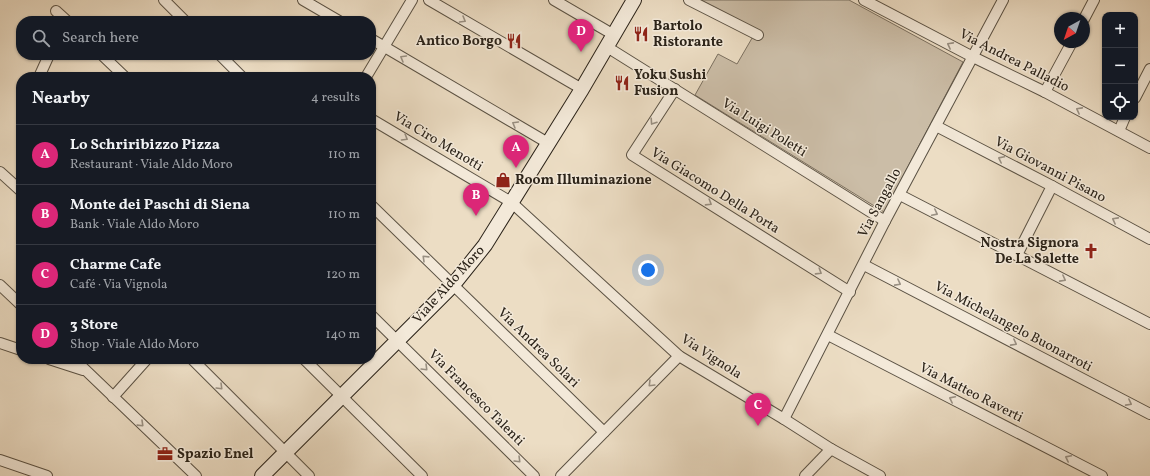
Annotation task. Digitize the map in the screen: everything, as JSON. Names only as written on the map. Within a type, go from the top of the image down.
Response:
[{"type":"main road","name":"Viale Aldo Moro","points":[[376,363],[453,285],[485,245],[582,89],[634,0]]},
{"type":"main road","name":"Viale Aldo Moro","points":[[262,476],[375,364]]},
{"type":"street","points":[[164,0],[180,16]]},
{"type":"street","points":[[303,0],[330,16]]},
{"type":"street","points":[[369,72],[412,0]]},
{"type":"street","points":[[429,0],[582,89]]},
{"type":"street","name":"Via Luigi Poletti","points":[[554,0],[675,89],[886,221]]},
{"type":"street","points":[[689,0],[758,35]]},
{"type":"street","name":"Via Sangallo","points":[[784,420],[886,221],[1003,0]]},
{"type":"street","points":[[1088,12],[1094,0]]},
{"type":"street","name":"Via Andrea Palladio","points":[[869,1],[973,57],[1045,92],[1150,148]]},
{"type":"street","points":[[376,43],[548,144]]},
{"type":"street","points":[[1045,92],[1069,48]]},
{"type":"street","points":[[41,72],[47,60]]},
{"type":"street","points":[[107,60],[120,72]]},
{"type":"street","points":[[225,60],[237,72]]},
{"type":"street","points":[[1138,92],[1150,69]]},
{"type":"street","name":"Via Giacomo Della Porta","points":[[675,89],[632,156],[850,292]]},
{"type":"street","points":[[1119,131],[1124,120]]},
{"type":"street","name":"Via Ciro Menotti","points":[[376,121],[512,202]]},
{"type":"street","name":"Via Giovanni Pisano","points":[[936,126],[1150,239]]},
{"type":"street","points":[[0,172],[16,186]]},
{"type":"street","points":[[1017,255],[1052,186]]},
{"type":"street","points":[[900,195],[1150,324]]},
{"type":"street","name":"Via Vignola","points":[[512,202],[679,356],[831,449],[880,476]]},
{"type":"street","name":"Via Andrea Solari","points":[[376,210],[604,432]]},
{"type":"street","name":"Via Michelangelo Buonarroti","points":[[864,265],[1150,414]]},
{"type":"street","points":[[0,285],[16,300]]},
{"type":"street","name":"Via Francesco Talenti","points":[[376,320],[534,476]]},
{"type":"street","name":"Via Matteo Raverti","points":[[828,335],[1102,476]]},
{"type":"street","points":[[0,343],[16,348]]},
{"type":"street","points":[[561,476],[679,356]]},
{"type":"street","points":[[65,364],[85,370]]},
{"type":"street","points":[[79,364],[196,476]]},
{"type":"street","points":[[113,397],[143,364]]},
{"type":"street","points":[[197,364],[309,476]]},
{"type":"street","points":[[309,364],[422,476]]},
{"type":"street","points":[[805,476],[831,449]]},
{"type":"street","points":[[0,460],[48,476]]},
{"type":"shaded area","points":[[697,0],[849,0],[963,62],[884,212],[695,95],[718,54],[737,64],[755,33]]},
{"type":"place","name":"Bartolo Ristorante","points":[[641,34]]},
{"type":"place","name":"Antico Borgo","points":[[514,41]]},
{"type":"place","name":"3 Store","points":[[581,52]]},
{"type":"place","name":"Yoku Sushi Fusion","points":[[622,83]]},
{"type":"place","name":"Lo Schriribizzo Pizza","points":[[516,168]]},
{"type":"place","name":"Room Illuminazione","points":[[503,180]]},
{"type":"place","name":"Monte dei Paschi di Siena","points":[[476,216]]},
{"type":"place","name":"Nostra Signora De La Salette","points":[[1091,251]]},
{"type":"place","name":"Charme Cafe","points":[[758,426]]},
{"type":"place","name":"Spazio Enel","points":[[165,454]]}]
